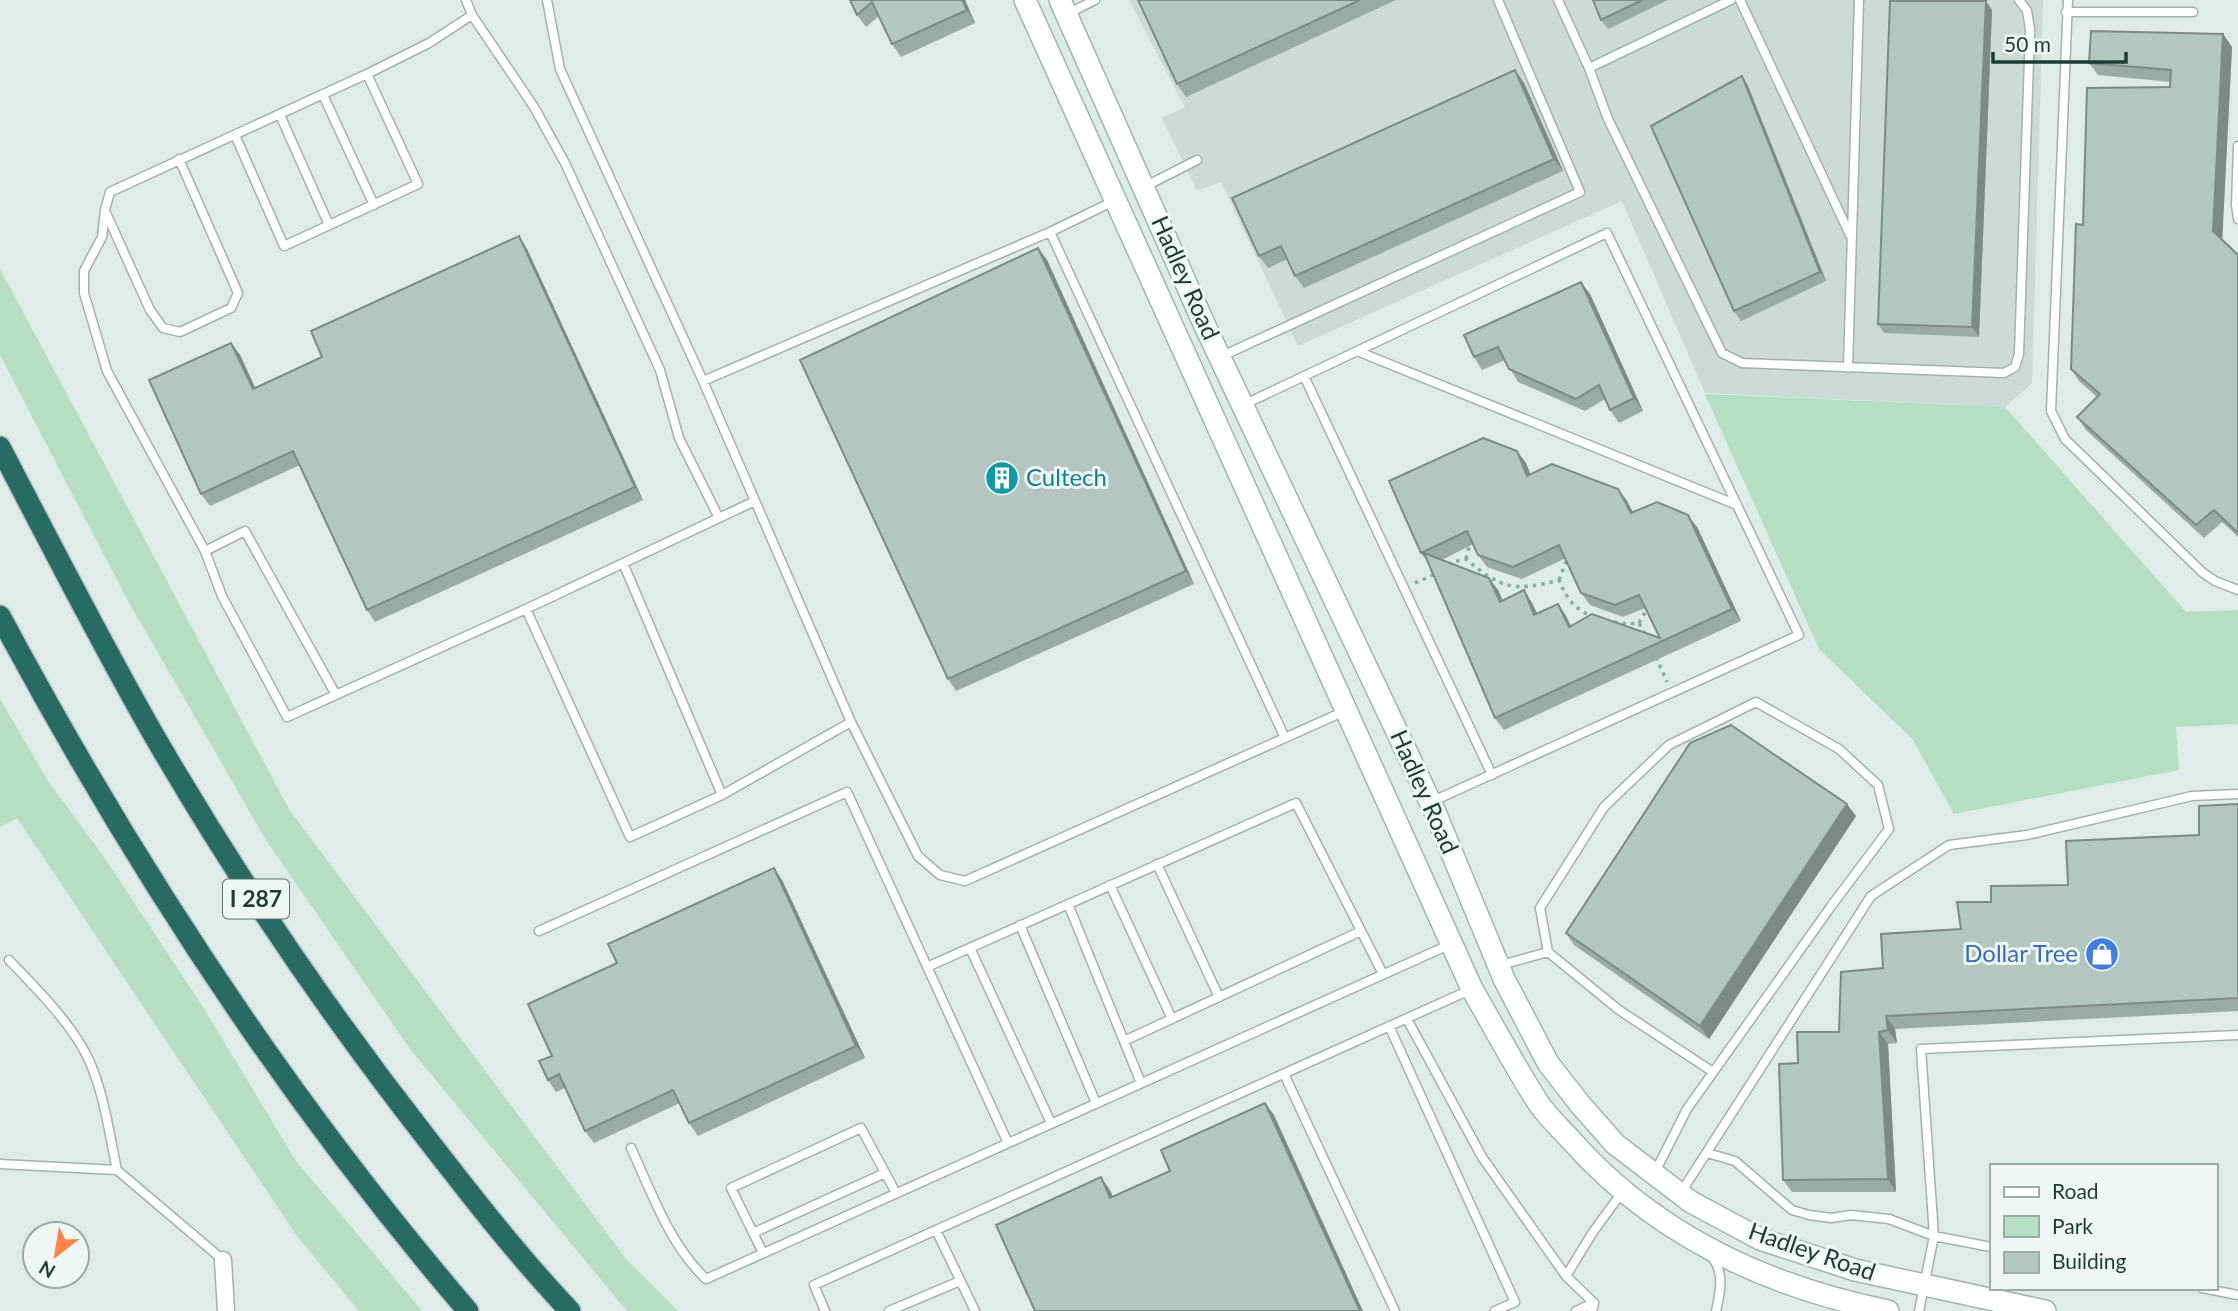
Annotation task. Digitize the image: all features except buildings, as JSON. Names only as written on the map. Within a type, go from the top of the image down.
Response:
[{"type":"highway","name":"I 287","points":[[0,447],[97,634],[153,734],[266,915],[319,994],[392,1094],[467,1191],[570,1311]]},
{"type":"highway","points":[[0,616],[95,788],[185,933],[314,1119],[468,1311]]},
{"type":"main road","name":"Hadley Road","points":[[1024,0],[1451,944],[1472,989],[1540,1106],[1596,1169],[1683,1236],[1758,1274],[1848,1303],[1888,1311]]},
{"type":"main road","name":"Hadley Road","points":[[1064,7],[1220,357],[1430,802],[1501,972],[1548,1063],[1578,1103],[1615,1144],[1680,1194],[1760,1240],[1855,1270],[2045,1311]]},
{"type":"main road","points":[[1472,989],[1501,972]]},
{"type":"street","points":[[223,1260],[226,1311]]},
{"type":"lane","points":[[466,0],[472,15],[534,107],[565,163],[660,370],[679,438],[719,518]]},
{"type":"lane","points":[[547,0],[560,69],[703,381],[851,722],[918,856],[940,875],[965,881],[1345,711]]},
{"type":"lane","points":[[1064,7],[1096,0]]},
{"type":"lane","points":[[1220,357],[1580,192],[1498,0]]},
{"type":"lane","points":[[1558,0],[1589,68],[1608,119],[1722,353],[1742,363],[2004,373],[2015,367],[2019,354],[2030,29],[2027,11],[2019,0]]},
{"type":"lane","points":[[1589,68],[1731,0]]},
{"type":"lane","points":[[1740,0],[1851,236]]},
{"type":"lane","points":[[1848,368],[1859,0]]},
{"type":"lane","points":[[2067,0],[2051,411],[2065,439],[2202,572],[2215,581],[2238,590]]},
{"type":"lane","points":[[2066,12],[2193,12]]},
{"type":"lane","points":[[472,15],[429,43],[367,74],[110,192],[102,237],[84,271],[84,293],[107,371],[205,551],[222,596],[287,717],[755,501]]},
{"type":"lane","points":[[235,135],[284,246],[374,205],[418,184],[367,74]]},
{"type":"lane","points":[[323,95],[374,205]]},
{"type":"lane","points":[[280,115],[329,225]]},
{"type":"lane","points":[[2238,146],[2238,219]]},
{"type":"lane","points":[[105,210],[150,310],[163,328],[180,332],[231,308],[238,293],[179,159]]},
{"type":"lane","points":[[1144,187],[1197,160]]},
{"type":"lane","points":[[703,381],[1050,232],[1114,201]]},
{"type":"lane","points":[[1050,232],[1285,738]]},
{"type":"lane","points":[[1243,405],[1607,233],[1799,635],[1430,802]]},
{"type":"lane","points":[[1357,351],[1737,505]]},
{"type":"lane","points":[[1304,376],[1492,775]]},
{"type":"lane","points":[[205,551],[245,531],[336,695]]},
{"type":"lane","points":[[623,563],[722,795]]},
{"type":"lane","points":[[526,609],[630,837],[722,795],[851,722]]},
{"type":"lane","points":[[1654,1174],[1687,1109],[1889,829],[1878,785],[1839,749],[1756,702],[1669,746],[1604,807],[1540,908],[1548,952],[1619,1010],[1713,1072]]},
{"type":"lane","points":[[539,931],[847,792],[1008,1143]]},
{"type":"lane","points":[[1680,1194],[1871,896],[1910,868],[1949,845],[2027,835],[2192,796],[2238,794]]},
{"type":"lane","points":[[927,967],[1296,803],[1383,974]]},
{"type":"lane","points":[[1157,864],[1219,997]]},
{"type":"lane","points":[[1110,885],[1172,1019]]},
{"type":"lane","points":[[1068,904],[1141,1083]]},
{"type":"lane","points":[[1020,925],[1096,1103]]},
{"type":"lane","points":[[1124,1041],[1361,931]]},
{"type":"lane","points":[[631,1148],[672,1236],[689,1262],[706,1279],[1451,944]]},
{"type":"lane","points":[[970,948],[1051,1123]]},
{"type":"lane","points":[[1501,972],[1548,952]]},
{"type":"lane","points":[[9,960],[51,1003],[87,1055],[104,1105],[117,1170]]},
{"type":"lane","points":[[825,1311],[814,1285],[1472,989]]},
{"type":"lane","points":[[1407,1019],[1482,1157],[1566,1276],[1593,1307],[1576,1311]]},
{"type":"lane","points":[[1390,1027],[1515,1302],[1495,1311]]},
{"type":"lane","points":[[1919,1311],[1934,1236],[1921,1049],[2238,1035]]},
{"type":"lane","points":[[1284,1074],[1395,1311]]},
{"type":"lane","points":[[763,1253],[731,1188],[838,1139],[861,1129],[896,1193]]},
{"type":"lane","points":[[1707,1153],[1735,1161],[1792,1210],[1831,1218],[1851,1216],[1889,1219],[1934,1236],[1990,1247]]},
{"type":"lane","points":[[0,1164],[117,1170],[223,1260]]},
{"type":"lane","points":[[752,1233],[885,1172]]},
{"type":"lane","points":[[1566,1276],[1623,1191]]},
{"type":"lane","points":[[936,1230],[975,1311]]},
{"type":"lane","points":[[1700,1244],[1716,1261],[1722,1285],[1716,1311]]},
{"type":"lane","points":[[889,1311],[960,1281]]},
{"type":"lane","points":[[2211,1290],[2238,1296]]},
{"type":"path","points":[[1466,559],[1469,546]]},
{"type":"path","points":[[1568,557],[1559,580],[1564,593],[1576,608],[1596,618]]},
{"type":"path","points":[[1404,589],[1443,571],[1452,562],[1466,559],[1496,581],[1516,588],[1559,580]]},
{"type":"path","points":[[1639,623],[1648,607]]},
{"type":"path","points":[[1581,621],[1585,613]]},
{"type":"path","points":[[1604,621],[1639,623]]},
{"type":"path","points":[[1639,623],[1649,645]]},
{"type":"path","points":[[1655,656],[1672,692]]},
{"type":"shaded area","points":[[1129,0],[2043,0],[2032,383],[2005,407],[1705,393],[1622,201],[1298,346],[1221,182],[1197,191],[1162,118],[1185,107]]},
{"type":"green space","points":[[0,269],[290,811],[627,1260],[678,1311],[627,1311],[410,1049],[266,840],[127,599],[0,355]]},
{"type":"green space","points":[[1705,394],[2005,407],[2186,612],[2238,610],[2238,724],[2176,727],[2179,770],[1954,814],[1913,740],[1819,649]]},
{"type":"green space","points":[[0,699],[48,781],[106,860],[203,1007],[296,1161],[422,1311],[359,1311],[297,1236],[17,818],[0,827]]},
{"type":"place","name":"Cultech","points":[[1002,478]]},
{"type":"place","name":"Dollar Tree","points":[[2102,954]]}]
